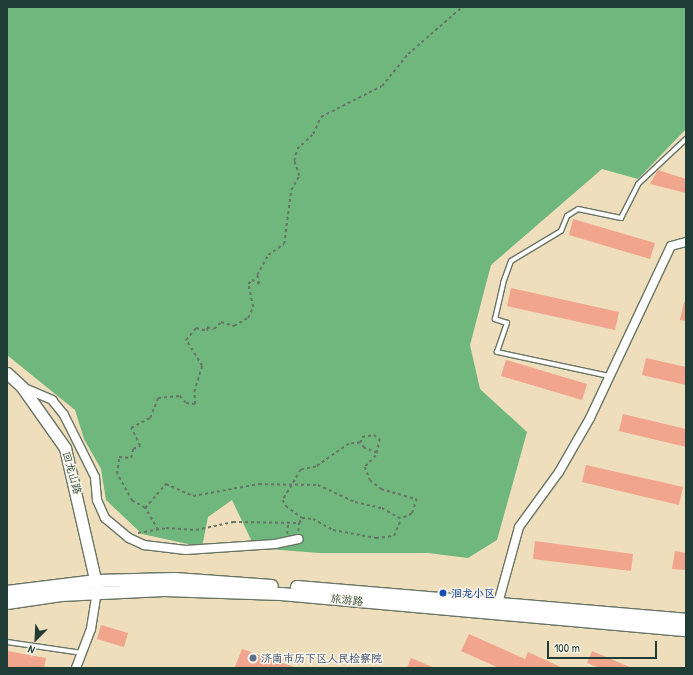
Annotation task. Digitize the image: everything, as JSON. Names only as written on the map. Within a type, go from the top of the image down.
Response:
[{"type":"main road","name":"旅游路","points":[[7,592],[97,587],[175,579],[686,630]]},
{"type":"main road","name":"旅游路","points":[[7,603],[97,587]]},
{"type":"main road","name":"旅游路","points":[[497,610],[686,620]]},
{"type":"street","points":[[497,610],[520,527],[559,472],[610,376],[671,246],[686,242]]},
{"type":"street","name":"回龙山路","points":[[7,373],[22,387],[65,448],[97,587]]},
{"type":"street","points":[[22,387],[52,400],[64,415],[95,477],[97,500],[105,518],[129,538],[144,545],[186,550],[287,542],[298,539]]},
{"type":"street","points":[[76,668],[91,630],[97,587]]},
{"type":"lane","points":[[610,376],[497,352],[507,323],[495,318],[503,283],[512,261],[561,231],[567,216],[578,209],[621,218],[638,184],[686,139]]},
{"type":"lane","points":[[7,642],[82,653]]},
{"type":"path","points":[[158,530],[145,508],[132,501],[117,474],[119,457],[131,458],[134,450],[140,446],[131,428],[150,418],[158,398],[180,396],[186,403],[195,404],[194,392],[202,366],[186,340],[196,328],[207,331],[207,327],[214,329],[221,322],[234,326],[248,318],[253,307],[248,284],[252,280],[259,284],[257,275],[268,255],[284,244],[291,190],[299,176],[294,161],[297,149],[313,134],[321,117],[382,86],[408,54],[462,7]]},
{"type":"path","points":[[360,443],[362,437],[374,435],[380,440],[377,453],[366,467],[370,480],[382,489],[417,499],[412,514],[401,519]]},
{"type":"path","points":[[360,443],[364,448],[377,453]]},
{"type":"path","points":[[360,443],[349,444],[316,467],[301,470],[294,485],[283,500],[302,518],[313,519],[333,530],[385,539],[399,531],[401,519]]},
{"type":"path","points":[[145,508],[166,484],[193,496],[259,484],[318,485],[355,502],[382,508],[401,519]]},
{"type":"path","points":[[129,538],[158,530],[196,530],[233,522],[299,522],[302,518]]},
{"type":"path","points":[[287,542],[288,522]]},
{"type":"green space","points":[[7,7],[686,7],[686,129],[638,179],[602,169],[491,265],[470,345],[480,389],[527,432],[497,540],[468,558],[428,553],[319,553],[255,548],[232,500],[208,517],[202,547],[142,534],[106,500],[101,469],[84,439],[75,410],[7,355]]},
{"type":"building","points":[[658,170],[686,179],[686,193],[650,184]]},
{"type":"building","points":[[573,219],[655,243],[650,259],[569,235]]},
{"type":"building","points":[[511,288],[619,312],[615,330],[507,306]]},
{"type":"building","points":[[684,302],[686,302],[686,321],[680,320]]},
{"type":"building","points":[[646,358],[686,367],[686,385],[642,375]]},
{"type":"building","points":[[506,360],[587,384],[582,400],[501,376]]},
{"type":"building","points":[[623,414],[686,429],[686,447],[619,431]]},
{"type":"building","points":[[586,465],[683,487],[679,505],[582,482]]},
{"type":"building","points":[[535,541],[633,554],[631,571],[533,559]]},
{"type":"building","points":[[675,551],[686,553],[686,570],[672,569]]},
{"type":"building","points":[[101,625],[128,633],[124,647],[97,639]]},
{"type":"building","points":[[469,634],[525,659],[528,652],[563,668],[499,668],[461,651]]},
{"type":"building","name":"济南市历下区人民检察院","points":[[242,649],[294,667],[235,667]]},
{"type":"building","points":[[7,651],[46,658],[44,668],[7,668]]},
{"type":"building","points":[[592,651],[632,668],[599,668],[587,663]]},
{"type":"building","points":[[411,658],[435,668],[407,668]]},
{"type":"place","name":"洄龙小区","points":[[443,593]]},
{"type":"place","name":"济南市历下区人民检察院","points":[[253,658]]}]
